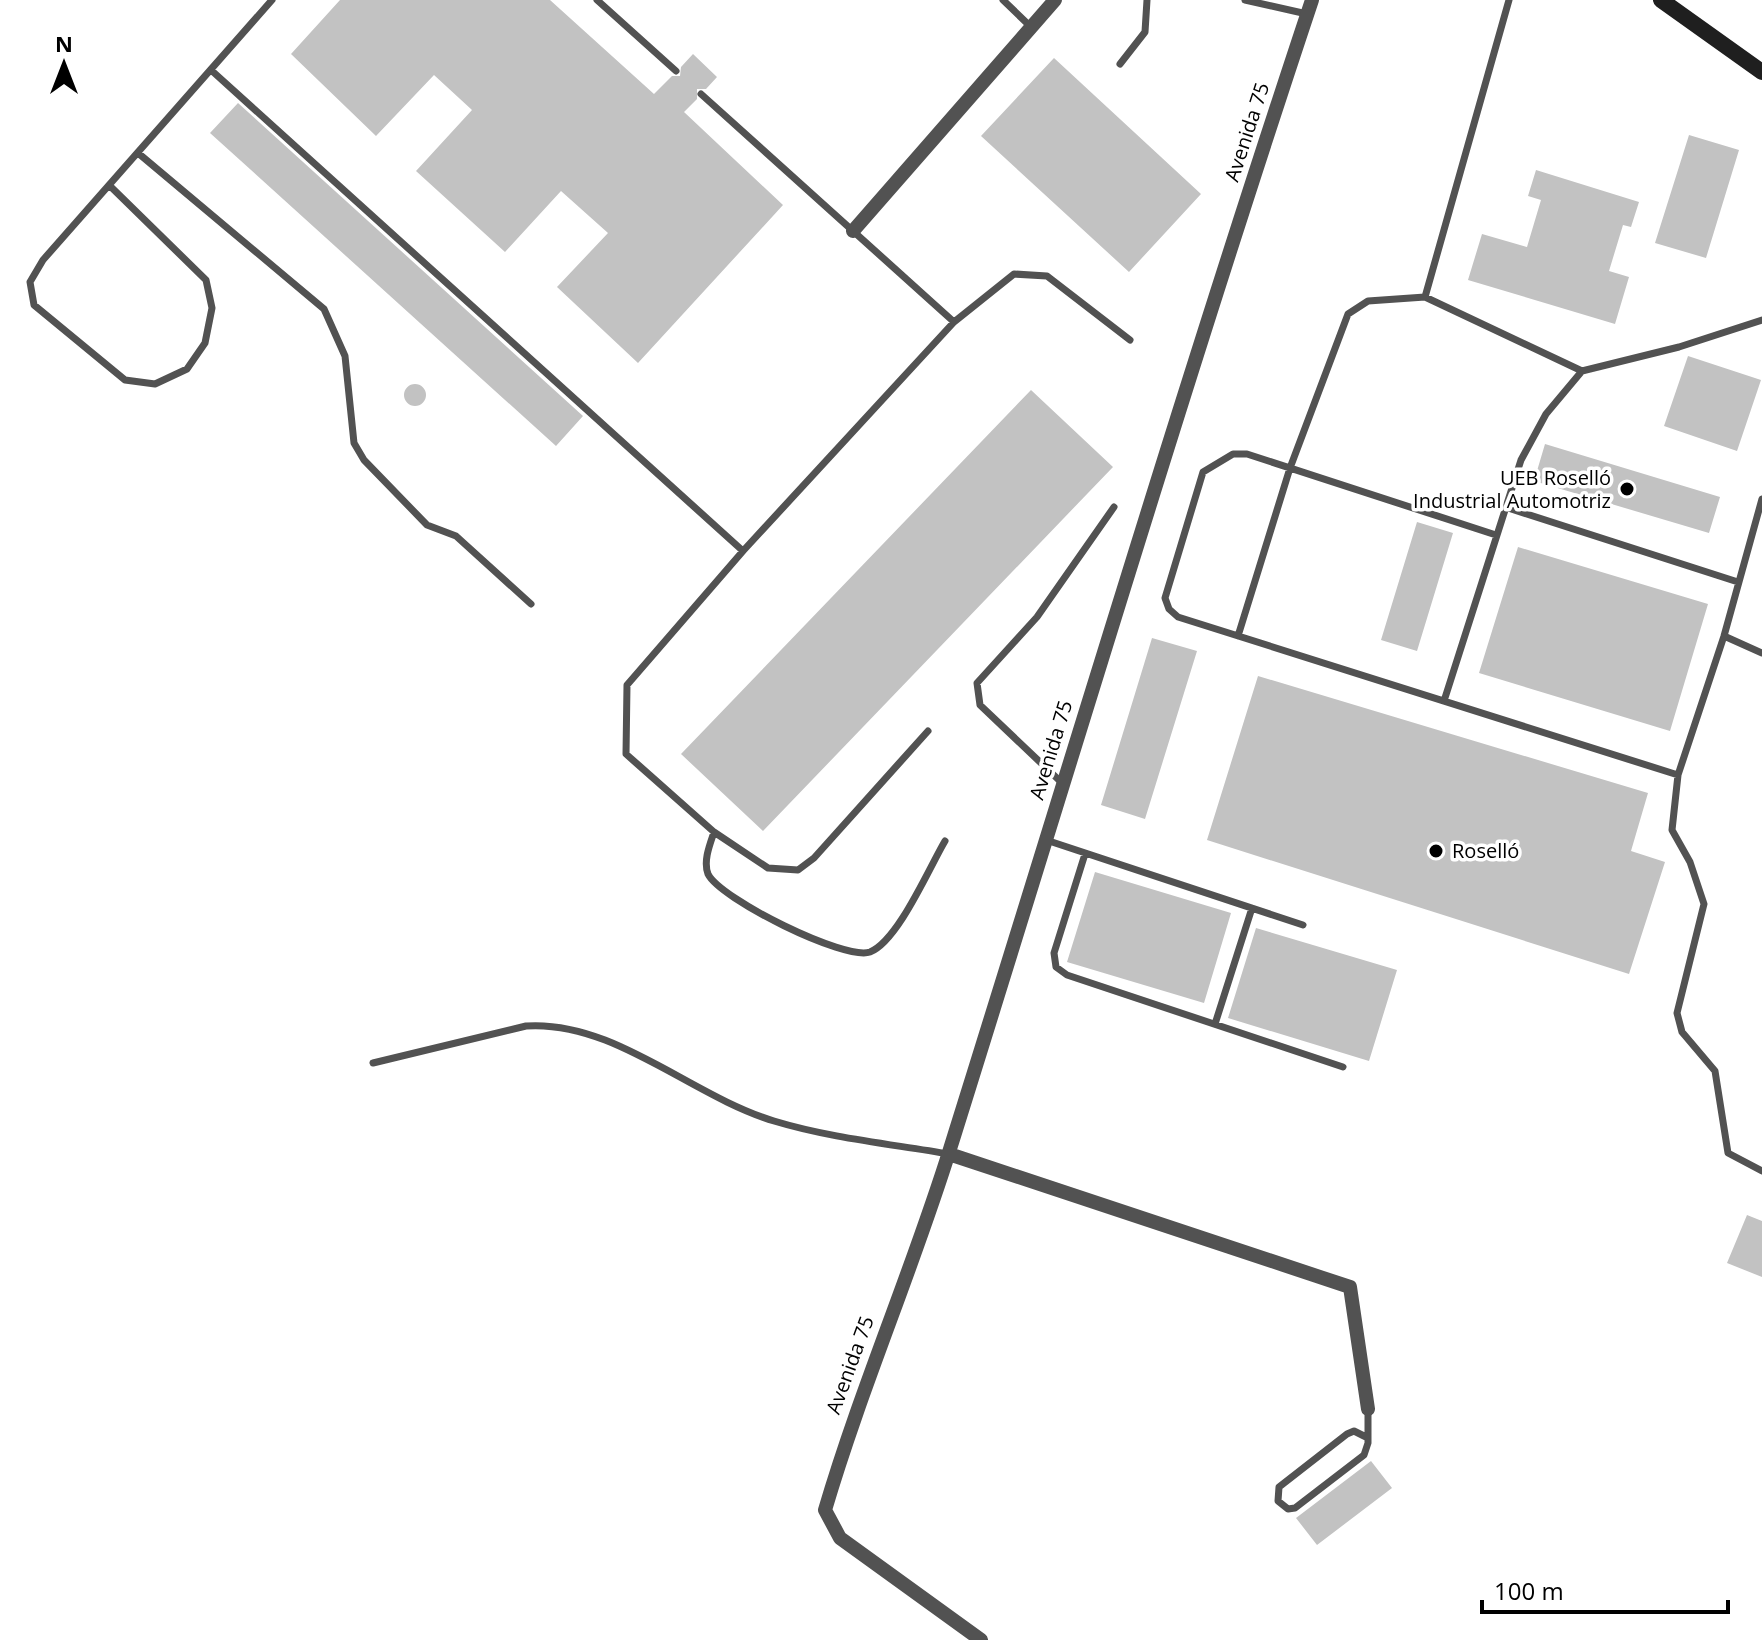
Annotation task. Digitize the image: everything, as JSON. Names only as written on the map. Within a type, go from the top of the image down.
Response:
[{"type":"main road","points":[[1661,0],[1762,72]]},
{"type":"street","points":[[853,231],[1055,0]]},
{"type":"street","name":"Avenida 75","points":[[981,1640],[840,1538],[825,1510],[853,1414],[949,1154],[1061,782],[1310,7]]},
{"type":"street","points":[[949,1154],[1350,1287],[1368,1409]]},
{"type":"lane","points":[[109,185],[206,280],[212,308],[205,343],[187,369],[155,384],[125,380],[34,305],[30,282],[43,260],[109,185],[138,153],[272,0]]},
{"type":"lane","points":[[597,0],[676,71]]},
{"type":"lane","points":[[1003,0],[1031,27]]},
{"type":"lane","points":[[1120,64],[1145,32],[1147,0]]},
{"type":"lane","points":[[1245,0],[1310,7]]},
{"type":"lane","points":[[1425,297],[1509,0]]},
{"type":"lane","points":[[211,70],[743,551]]},
{"type":"lane","points":[[701,94],[954,322]]},
{"type":"lane","points":[[138,153],[324,309],[345,356],[354,443],[364,460],[427,525],[456,536],[531,604]]},
{"type":"lane","points":[[928,731],[814,858],[798,870],[768,868],[714,832],[626,754],[627,685],[743,551],[954,322],[1014,274],[1047,276],[1130,340]]},
{"type":"lane","points":[[1238,636],[1290,468],[1348,314],[1368,301],[1425,297],[1582,371]]},
{"type":"lane","points":[[1444,701],[1521,460],[1546,414],[1582,371],[1679,347],[1762,320]]},
{"type":"lane","points":[[1496,535],[1247,454],[1233,454],[1203,472],[1165,598],[1169,609],[1178,617],[1678,775]]},
{"type":"lane","points":[[1762,499],[1724,636],[1678,775],[1672,830],[1690,862],[1704,904],[1677,1013],[1682,1032],[1715,1071],[1728,1153],[1762,1171]]},
{"type":"lane","points":[[1061,782],[980,705],[977,683],[1037,617],[1114,507]]},
{"type":"lane","points":[[1505,507],[1738,582]]},
{"type":"lane","points":[[1724,636],[1762,653]]},
{"type":"lane","points":[[714,832],[707,857],[708,874],[731,898],[839,950],[868,953],[887,941],[945,841]]},
{"type":"lane","points":[[1044,840],[1303,925]]},
{"type":"lane","points":[[1085,854],[1054,953],[1056,967],[1067,975],[1343,1067]]},
{"type":"lane","points":[[1215,1024],[1252,908]]},
{"type":"lane","points":[[373,1063],[526,1026],[550,1024],[591,1033],[772,1121],[949,1154]]},
{"type":"lane","points":[[1366,1437],[1354,1431],[1347,1434],[1279,1487],[1278,1501],[1288,1509],[1295,1508],[1364,1455],[1366,1437],[1368,1409]]},
{"type":"building","points":[[340,0],[550,0],[654,94],[672,76],[680,76],[681,67],[693,54],[717,77],[706,89],[697,89],[697,99],[684,112],[783,205],[638,363],[557,287],[608,233],[561,191],[505,252],[416,171],[472,110],[434,75],[376,136],[291,54]]},
{"type":"building","points":[[1054,58],[1201,194],[1129,272],[981,136]]},
{"type":"building","points":[[238,103],[583,416],[556,446],[210,133]]},
{"type":"building","points":[[1689,135],[1739,150],[1706,258],[1655,243]]},
{"type":"building","points":[[1536,170],[1639,202],[1631,227],[1623,225],[1609,271],[1629,277],[1615,324],[1468,280],[1482,234],[1527,247],[1541,200],[1528,196]]},
{"type":"building","points":[[1688,356],[1761,380],[1737,451],[1664,426]]},
{"type":"building","points":[[415,384],[423,387],[426,395],[423,403],[415,406],[407,403],[404,395],[407,387]]},
{"type":"building","points":[[1031,390],[1113,467],[763,831],[681,754]]},
{"type":"building","name":"UEB Roselló Industrial Automotriz","points":[[1545,444],[1720,497],[1709,533],[1534,481]]},
{"type":"building","points":[[1417,522],[1453,533],[1417,651],[1381,640]]},
{"type":"building","points":[[1518,547],[1708,604],[1670,731],[1479,673]]},
{"type":"building","points":[[1152,638],[1197,651],[1145,819],[1101,805]]},
{"type":"building","name":"Roselló","points":[[1258,676],[1648,793],[1631,851],[1665,862],[1629,974],[1207,840]]},
{"type":"building","points":[[1095,872],[1231,913],[1204,1003],[1067,962]]},
{"type":"building","points":[[1256,928],[1397,970],[1369,1061],[1228,1018]]},
{"type":"building","points":[[1747,1215],[1762,1221],[1762,1277],[1727,1263]]},
{"type":"building","points":[[1371,1461],[1392,1488],[1317,1545],[1296,1518]]},
{"type":"place","name":"UEB Roselló Industrial Automotriz","points":[[1627,489]]},
{"type":"place","name":"Roselló","points":[[1436,851]]}]
